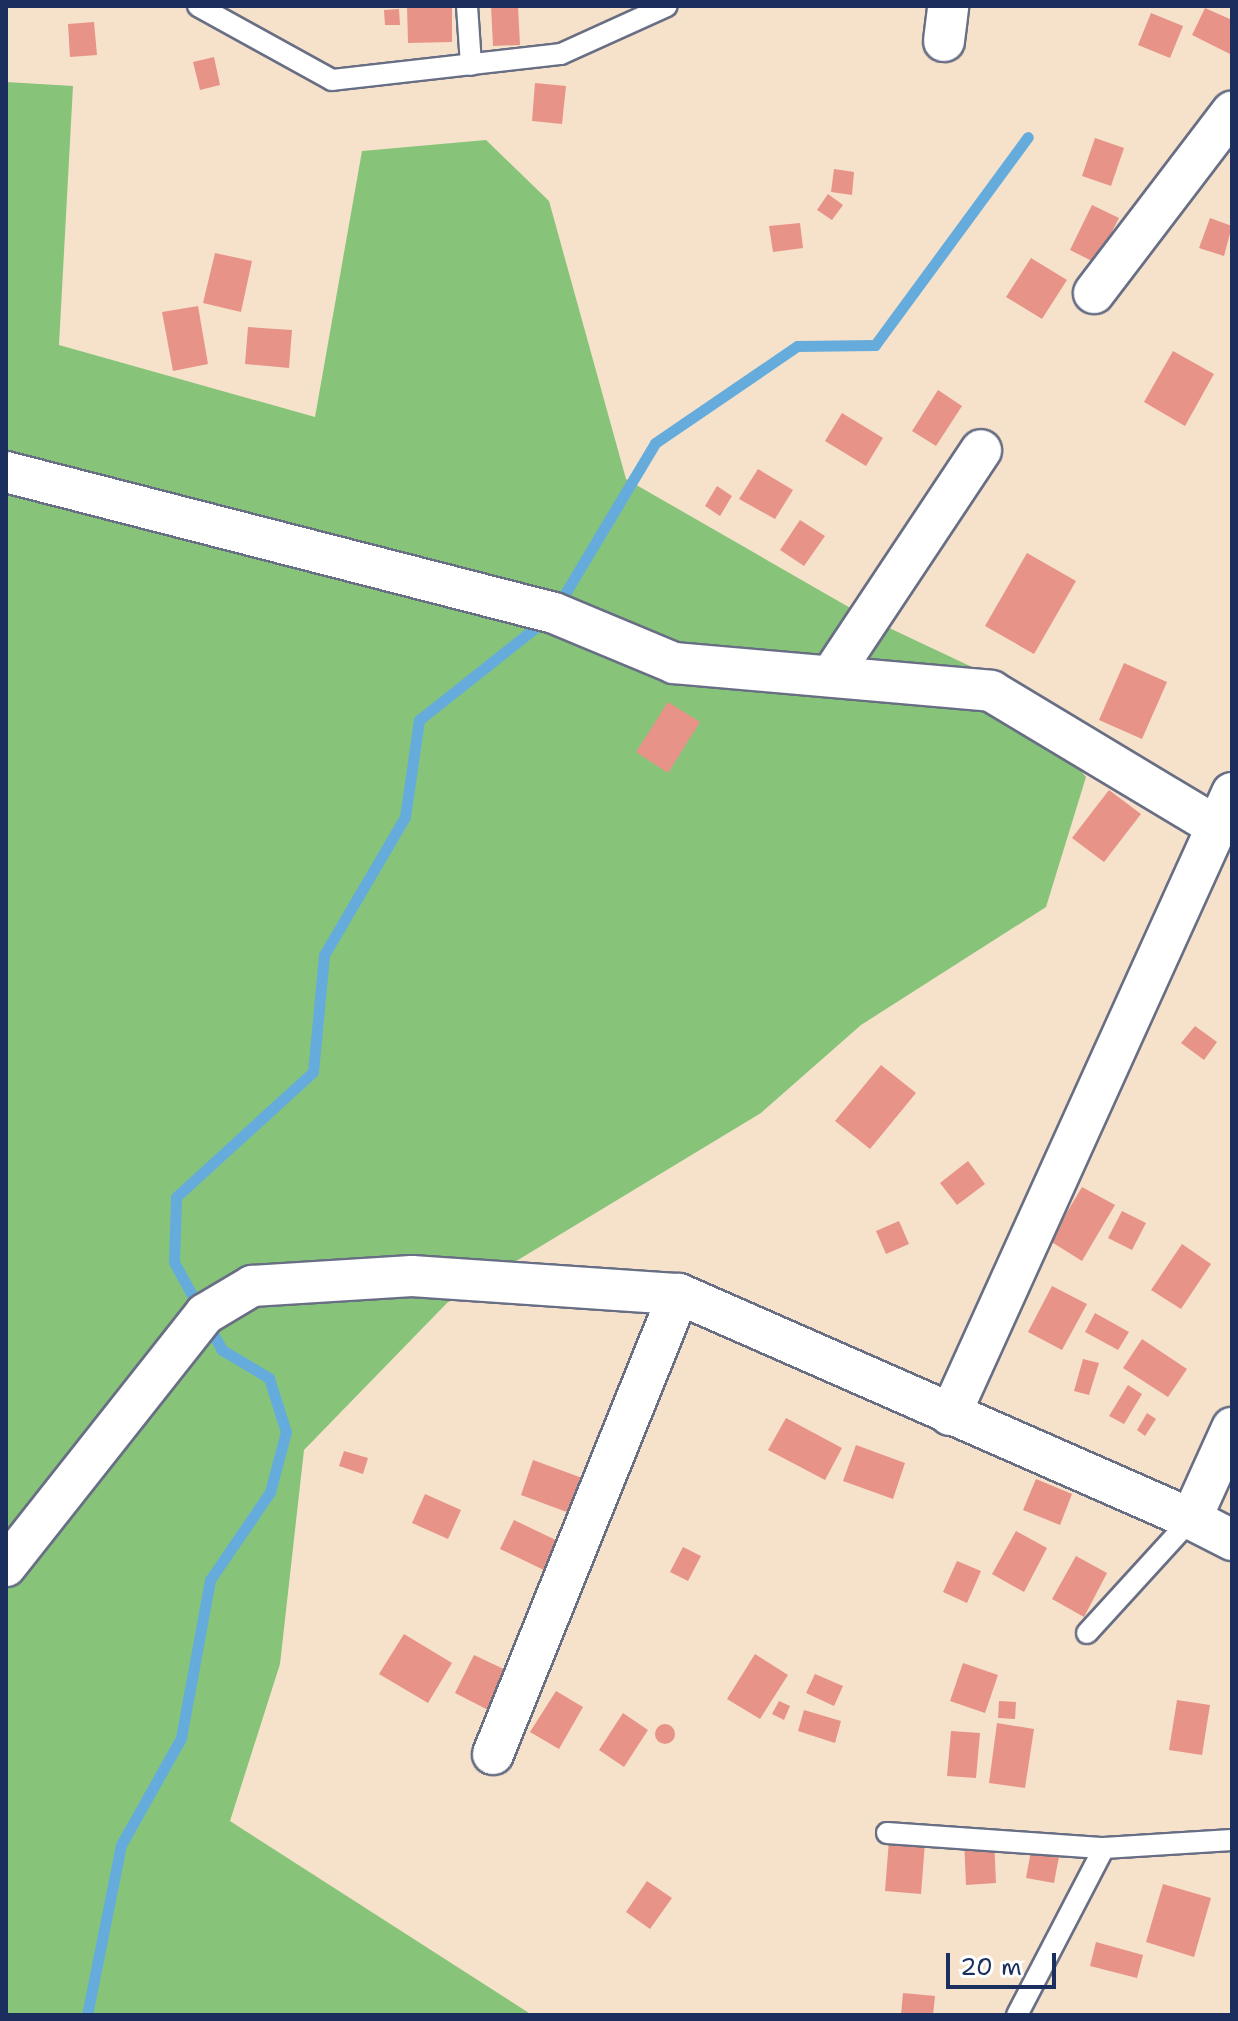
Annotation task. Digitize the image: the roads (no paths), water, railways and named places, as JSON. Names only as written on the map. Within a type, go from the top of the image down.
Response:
[{"type":"street","points":[[1094,293],[1232,112]]},
{"type":"street","points":[[831,676],[981,450]]},
{"type":"street","points":[[6,472],[554,613],[674,663],[991,691],[1224,810],[950,1415]]},
{"type":"street","points":[[6,1566],[205,1314],[252,1286],[412,1276],[679,1294],[1191,1519],[1232,1540]]},
{"type":"street","points":[[493,1754],[679,1294]]},
{"type":"street","points":[[1191,1519],[1232,1428]]},
{"type":"lane","points":[[198,6],[332,80],[561,54],[667,6]]},
{"type":"lane","points":[[467,6],[471,65]]},
{"type":"lane","points":[[1087,1633],[1191,1519]]},
{"type":"lane","points":[[887,1833],[1104,1848],[1232,1840]]},
{"type":"lane","points":[[1017,2015],[1104,1848]]},
{"type":"waterway","points":[[557,607],[655,443],[797,346],[875,345],[1028,137]]},
{"type":"waterway","points":[[87,2015],[121,1845],[181,1738],[210,1580],[270,1492],[286,1432],[269,1378],[222,1350],[174,1262],[176,1197],[313,1072],[324,955],[405,817],[419,720],[545,620]]}]
